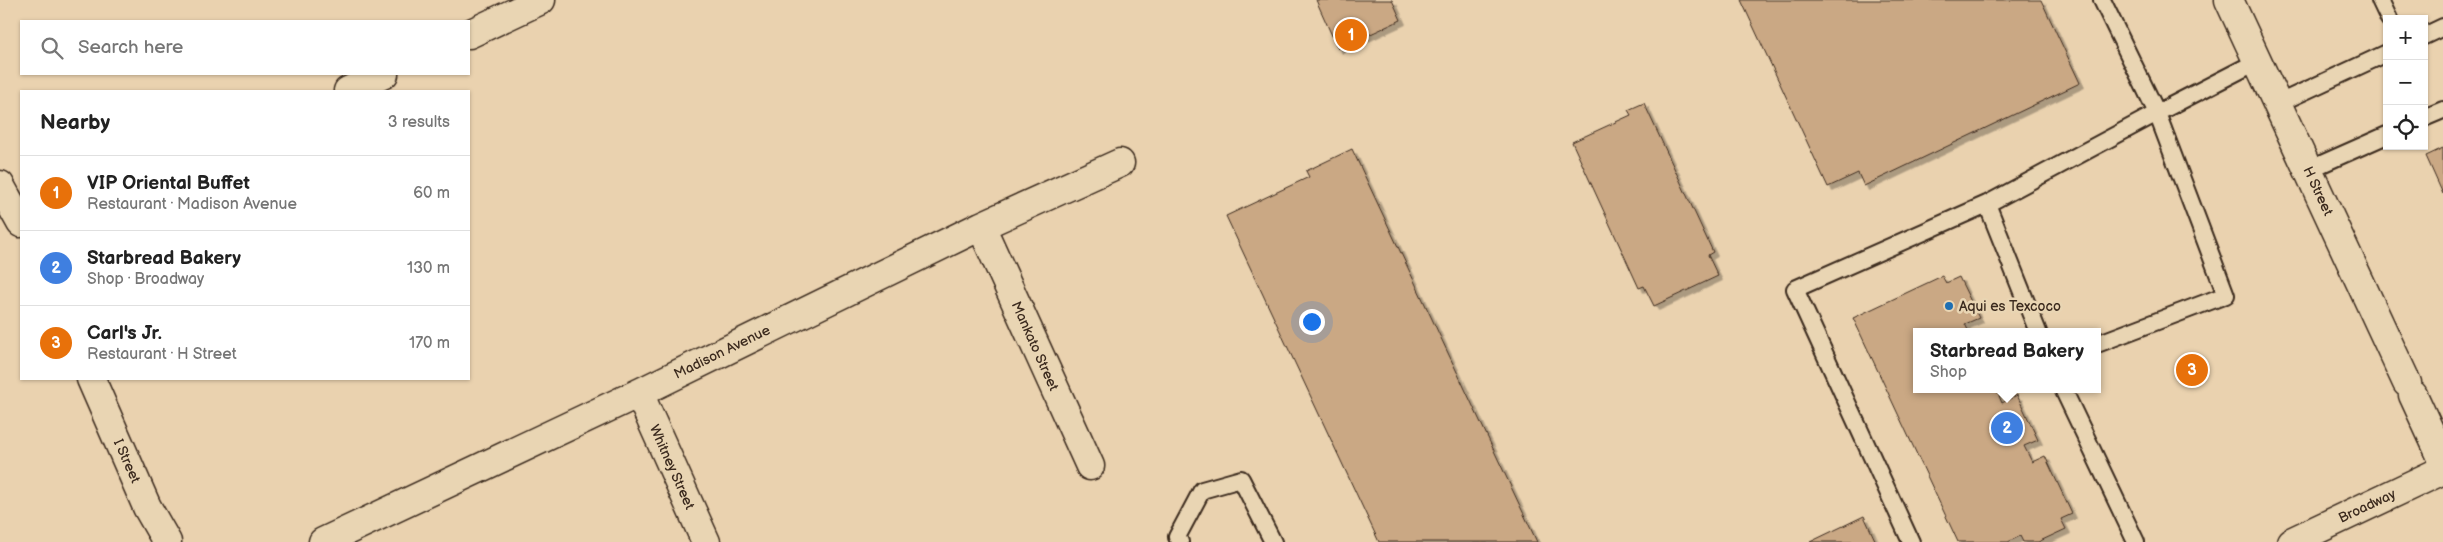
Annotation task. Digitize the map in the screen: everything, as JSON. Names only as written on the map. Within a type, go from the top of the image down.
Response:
[{"type":"street","points":[[470,34],[541,0]]},
{"type":"street","name":"H Street","points":[[2229,0],[2443,460]]},
{"type":"street","points":[[350,90],[382,75]]},
{"type":"street","name":"Madison Avenue","points":[[323,542],[639,392],[981,226],[1120,163]]},
{"type":"street","points":[[0,185],[20,221]]},
{"type":"street","name":"Mankato Street","points":[[981,226],[1090,466]]},
{"type":"street","name":"I Street","points":[[91,380],[147,507],[167,542]]},
{"type":"street","name":"Whitney Street","points":[[639,392],[706,542]]},
{"type":"street","name":"Broadway","points":[[2291,542],[2443,470]]},
{"type":"lane","points":[[2101,342],[2226,295],[2157,113],[2102,0]]},
{"type":"lane","points":[[2380,0],[2387,15]]},
{"type":"lane","points":[[2428,34],[2443,27]]},
{"type":"lane","points":[[2278,104],[2383,55]]},
{"type":"lane","points":[[1911,542],[1795,289],[1987,204],[2258,61]]},
{"type":"lane","points":[[2428,116],[2443,110]]},
{"type":"lane","points":[[2308,170],[2383,137]]},
{"type":"lane","points":[[1987,204],[2036,328]]},
{"type":"lane","points":[[2065,393],[2136,542]]},
{"type":"lane","points":[[1180,542],[1177,537],[1202,490],[1241,479],[1273,542]]},
{"type":"building","points":[[1316,0],[1392,0],[1401,20],[1338,49]]},
{"type":"building","points":[[1741,0],[2041,0],[2080,83],[1864,186],[1858,173],[1828,187]]},
{"type":"building","points":[[1644,103],[1713,252],[1708,255],[1718,276],[1654,306],[1644,286],[1639,288],[1572,142],[1631,115],[1628,110]]},
{"type":"building","points":[[2443,148],[2443,194],[2426,156]]},
{"type":"building","points":[[1352,149],[1537,542],[1379,542],[1226,216],[1309,177],[1306,171]]},
{"type":"building","points":[[1942,276],[1946,283],[1959,277],[1979,318],[1965,324],[1967,328],[1913,328],[1913,393],[1998,393],[2002,403],[2017,395],[2038,440],[2024,446],[2032,462],[2045,456],[2072,514],[2061,519],[2066,529],[2038,542],[2023,542],[2020,536],[2008,542],[1958,542],[1853,318]]},
{"type":"building","points":[[1864,516],[1876,542],[1810,542]]},
{"type":"place","name":"VIP Oriental Buffet","points":[[1351,35]]},
{"type":"place","name":"Aqui es Texcoco","points":[[1949,306]]},
{"type":"place","name":"Carl's Jr.","points":[[2192,370]]},
{"type":"place","name":"Starbread Bakery","points":[[2007,428]]}]
